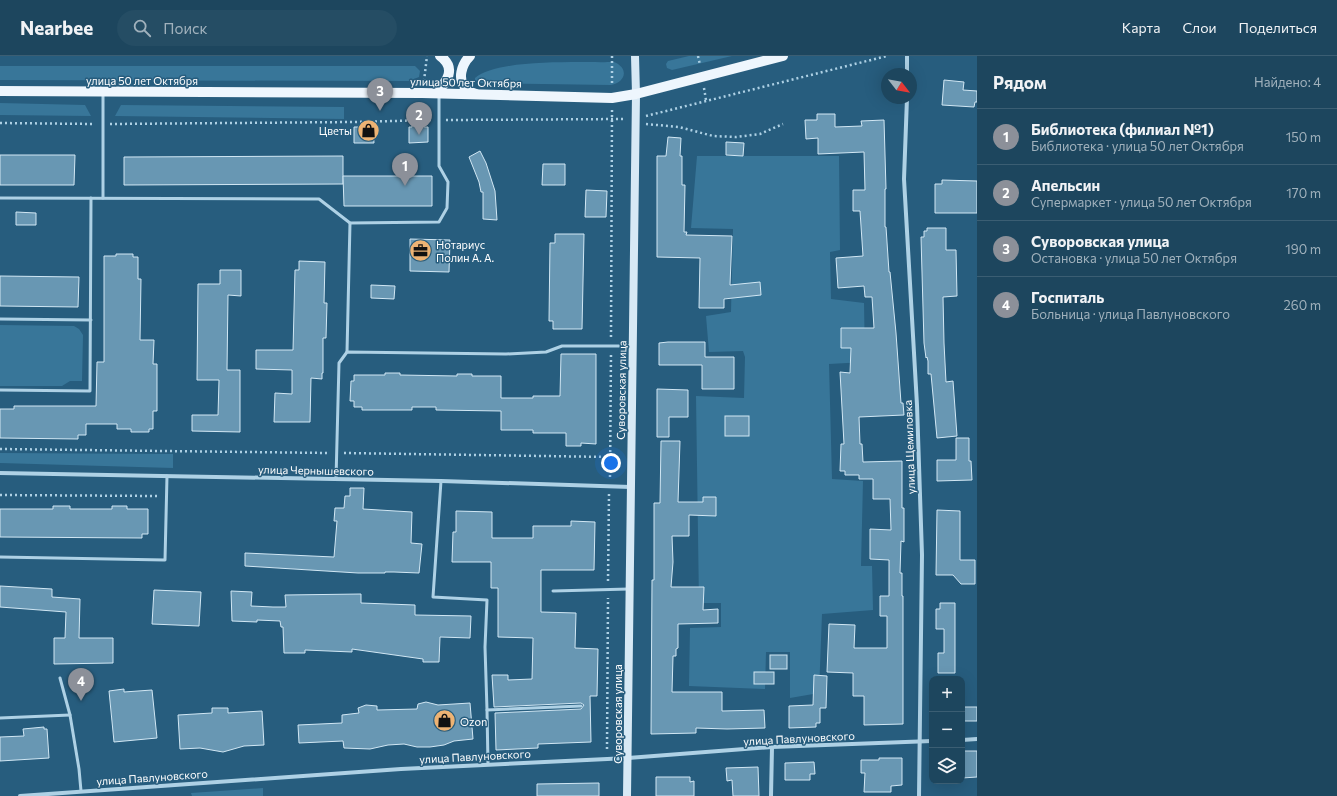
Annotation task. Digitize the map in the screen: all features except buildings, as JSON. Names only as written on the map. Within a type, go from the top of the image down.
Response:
[{"type":"main road","points":[[437,93],[447,81],[449,72],[448,64],[440,56]]},
{"type":"main road","points":[[470,56],[463,64],[461,73],[462,81],[466,88],[476,94]]},
{"type":"main road","name":"улица 50 лет Октября","points":[[0,91],[437,93],[612,98],[636,94],[783,56]]},
{"type":"street","name":"Суворовская улица","points":[[627,796],[636,94],[635,56]]},
{"type":"street","points":[[907,56],[907,68]]},
{"type":"street","name":"улица Щемиловка","points":[[907,104],[904,179],[917,405],[922,555],[919,796]]},
{"type":"street","name":"улица Чернышевского","points":[[0,472],[441,481],[631,487]]},
{"type":"street","points":[[965,740],[977,739]]},
{"type":"street","name":"улица Павлуновского","points":[[20,796],[393,769],[628,758],[772,747],[929,741]]},
{"type":"street","points":[[771,796],[772,747]]},
{"type":"lane","points":[[103,92],[103,198]]},
{"type":"lane","points":[[0,198],[319,199],[350,223],[439,222],[447,208],[448,182],[439,166],[437,93]]},
{"type":"lane","points":[[0,390],[90,391],[91,198]]},
{"type":"lane","points":[[336,479],[340,362],[347,352],[350,223]]},
{"type":"lane","points":[[0,319],[91,320]]},
{"type":"lane","points":[[347,352],[506,354],[546,352],[562,346],[633,346]]},
{"type":"lane","points":[[0,557],[165,560],[167,476]]},
{"type":"lane","points":[[441,481],[433,597],[487,600],[485,647],[488,764]]},
{"type":"lane","points":[[552,591],[629,589]]},
{"type":"lane","points":[[60,678],[70,715],[80,769],[81,791]]},
{"type":"lane","points":[[487,710],[581,706]]},
{"type":"lane","points":[[0,718],[70,715]]},
{"type":"path","points":[[422,93],[427,56]]},
{"type":"path","points":[[608,758],[608,589],[613,120],[612,56]]},
{"type":"path","points":[[635,120],[706,100],[887,56]]},
{"type":"path","points":[[0,123],[103,124],[438,120],[635,120],[679,127],[713,136],[736,137],[760,134],[783,124]]},
{"type":"path","points":[[0,449],[217,450],[610,457]]},
{"type":"path","points":[[0,495],[166,496]]},
{"type":"shaded area","points":[[689,56],[732,56],[672,70],[667,68],[666,64],[668,61]]},
{"type":"shaded area","points":[[614,62],[622,68],[624,75],[620,81],[611,85],[479,83],[475,81],[475,78],[487,72],[502,67],[521,64]]},
{"type":"shaded area","points":[[0,66],[415,66],[420,71],[419,77],[409,81],[0,80]]},
{"type":"shaded area","points":[[0,103],[85,105],[91,116],[0,115]]},
{"type":"shaded area","points":[[121,105],[344,107],[344,119],[115,116]]},
{"type":"shaded area","points":[[697,156],[839,156],[840,250],[830,252],[831,299],[864,303],[865,362],[829,364],[832,479],[863,481],[861,566],[872,566],[873,610],[822,614],[819,693],[790,698],[790,652],[766,652],[765,689],[689,686],[690,628],[721,627],[721,603],[699,603],[696,396],[744,398],[745,357],[743,351],[709,352],[706,316],[731,312],[733,229],[691,228]]},
{"type":"shaded area","points":[[0,325],[74,326],[79,329],[83,335],[82,381],[70,381],[62,386],[0,386]]},
{"type":"shaded area","points":[[0,453],[173,454],[173,468],[0,463]]},
{"type":"shaded area","points":[[263,788],[263,796],[192,796],[191,793]]},
{"type":"place","name":"Суворовская улица","points":[[380,111]]},
{"type":"place","name":"Цветы","points":[[368,130]]},
{"type":"place","name":"Апельсин","points":[[419,135]]},
{"type":"place","name":"Библиотека (филиал №1)","points":[[405,186]]},
{"type":"place","name":"Нотариус Полин А. А.","points":[[421,250]]},
{"type":"place","name":"Госпиталь","points":[[81,701]]},
{"type":"place","name":"Ozon","points":[[445,721]]}]
